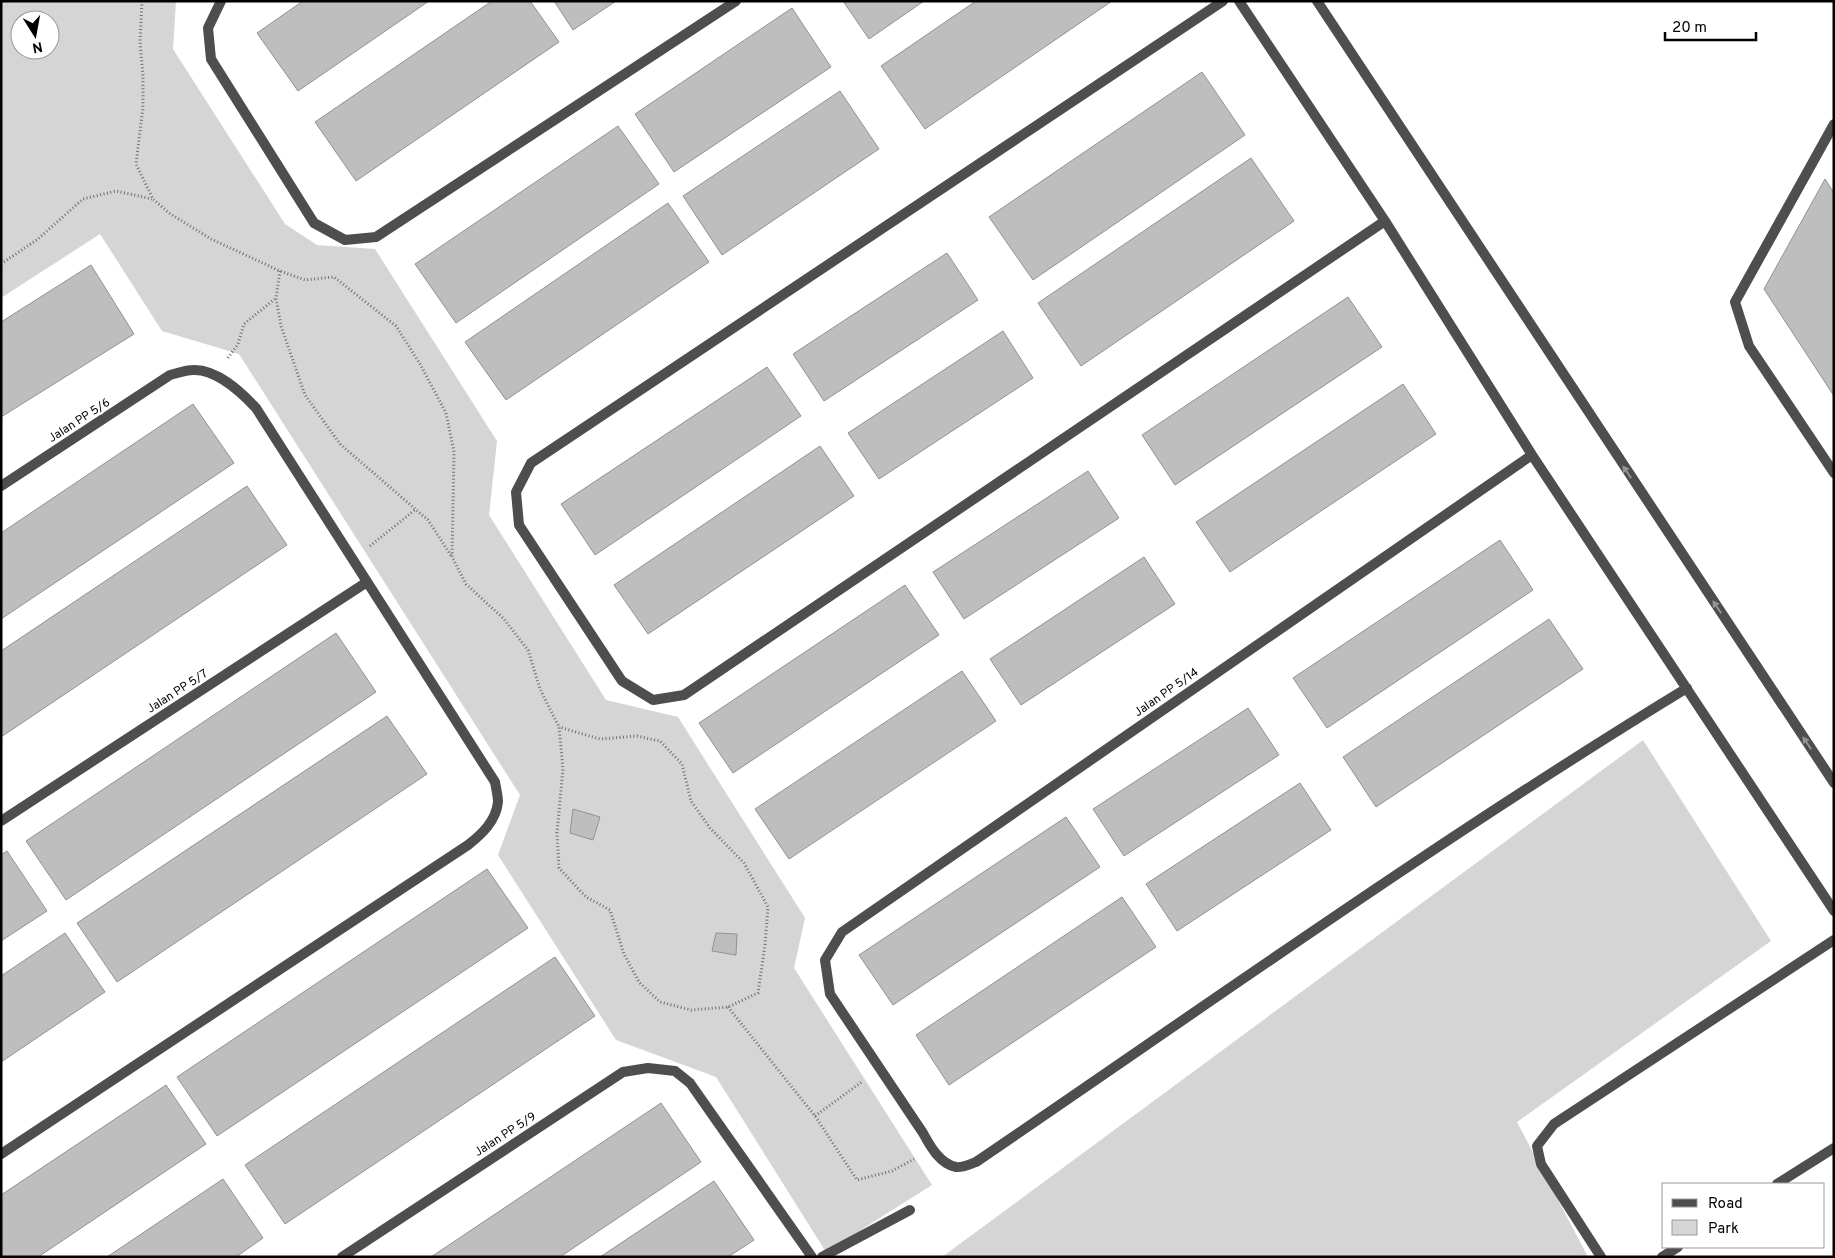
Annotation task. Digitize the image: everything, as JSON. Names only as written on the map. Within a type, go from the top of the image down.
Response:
[{"type":"street","points":[[221,1],[208,28],[211,59],[314,223],[345,240],[376,236],[736,1]]},
{"type":"street","points":[[1223,1],[531,463],[516,492],[519,525],[622,681],[653,700],[684,695],[1385,221]]},
{"type":"street","points":[[1239,1],[1385,221],[1532,455],[1834,911]]},
{"type":"street","points":[[1317,1],[1834,783]]},
{"type":"street","points":[[1832,132],[1735,302],[1749,346],[1834,474]]},
{"type":"street","name":"Jalan PP 5/6","points":[[1,486],[170,375],[194,370],[216,375]]},
{"type":"street","points":[[1,1154],[468,845],[484,833],[493,819],[498,802],[495,782],[256,408],[237,388],[216,375]]},
{"type":"street","name":"Jalan PP 5/14","points":[[880,1068],[830,994],[825,960],[842,932],[1532,455]]},
{"type":"street","name":"Jalan PP 5/7","points":[[1,820],[367,582]]},
{"type":"street","points":[[880,1068],[932,1149],[945,1163],[957,1167],[976,1162],[1424,857],[1596,743],[1687,688]]},
{"type":"street","points":[[1601,1257],[1541,1164],[1537,1146],[1554,1124],[1834,940]]},
{"type":"street","name":"Jalan PP 5/9","points":[[342,1257],[623,1072],[648,1068],[675,1071],[690,1083],[812,1257]]},
{"type":"street","points":[[1779,1183],[1834,1148]]},
{"type":"street","points":[[822,1257],[910,1210]]},
{"type":"street","points":[[1662,1257],[1676,1248]]},
{"type":"path","points":[[142,1],[140,42],[143,107],[136,164],[153,199],[169,213],[211,239],[280,271],[304,280],[334,277],[396,326],[420,364],[446,413],[454,452],[452,557]]},
{"type":"path","points":[[1,264],[38,239],[83,199],[116,191],[153,199]]},
{"type":"path","points":[[280,271],[276,298],[281,326],[305,395],[340,444],[428,520],[452,557],[466,584],[504,619],[528,650],[540,689],[559,727],[563,769],[557,834],[559,868],[586,898],[610,910],[624,954],[640,982],[660,1002],[691,1010],[728,1007],[758,993],[768,906],[744,862],[710,828],[691,801],[682,764],[660,741],[637,736],[600,739],[559,727]]},
{"type":"path","points":[[216,375],[238,344],[244,324],[276,298]]},
{"type":"path","points":[[353,560],[416,510]]},
{"type":"path","points":[[728,1007],[815,1116],[857,1180],[892,1171],[932,1149]]},
{"type":"path","points":[[815,1116],[880,1068]]},
{"type":"green space","points":[[1,1],[176,1],[173,49],[285,224],[317,245],[375,249],[497,441],[489,515],[606,700],[678,717],[805,918],[794,968],[932,1185],[826,1252],[716,1077],[616,1040],[498,855],[520,795],[239,354],[162,331],[100,234],[1,298]]},
{"type":"green space","points":[[1643,740],[1771,941],[1517,1122],[1588,1257],[942,1257]]},
{"type":"building","points":[[303,1],[429,1],[298,91],[257,33]]},
{"type":"building","points":[[492,1],[530,1],[559,42],[356,181],[315,122]]},
{"type":"building","points":[[554,1],[616,1],[573,30]]},
{"type":"building","points":[[843,1],[924,1],[869,39]]},
{"type":"building","points":[[976,1],[1112,1],[925,129],[881,66]]},
{"type":"building","points":[[792,8],[831,67],[674,172],[635,114]]},
{"type":"building","points":[[1202,72],[1245,135],[1033,280],[989,217]]},
{"type":"building","points":[[840,91],[879,149],[722,255],[683,196]]},
{"type":"building","points":[[618,126],[659,184],[456,323],[415,264]]},
{"type":"building","points":[[1251,158],[1294,221],[1081,366],[1038,303]]},
{"type":"building","points":[[1825,179],[1834,193],[1834,396],[1764,289]]},
{"type":"building","points":[[668,203],[709,262],[506,400],[465,342]]},
{"type":"building","points":[[947,253],[978,300],[824,401],[793,354]]},
{"type":"building","points":[[91,265],[134,334],[1,417],[1,322]]},
{"type":"building","points":[[1348,297],[1382,347],[1175,485],[1142,435]]},
{"type":"building","points":[[1003,331],[1033,378],[879,479],[848,433]]},
{"type":"building","points":[[767,367],[801,416],[595,555],[561,504]]},
{"type":"building","points":[[1403,384],[1436,434],[1230,572],[1196,522]]},
{"type":"building","points":[[193,404],[234,463],[1,619],[1,533]]},
{"type":"building","points":[[820,446],[854,496],[648,634],[614,585]]},
{"type":"building","points":[[1088,471],[1119,518],[964,619],[933,572]]},
{"type":"building","points":[[247,486],[287,545],[1,737],[1,651]]},
{"type":"building","points":[[1500,540],[1533,590],[1327,728],[1293,678]]},
{"type":"building","points":[[1144,557],[1175,604],[1021,705],[990,659]]},
{"type":"building","points":[[905,585],[939,635],[733,773],[699,723]]},
{"type":"building","points":[[1549,619],[1583,669],[1376,807],[1343,757]]},
{"type":"building","points":[[336,633],[376,692],[66,900],[26,841]]},
{"type":"building","points":[[962,671],[996,721],[789,859],[755,809]]},
{"type":"building","points":[[1248,708],[1279,755],[1124,856],[1093,809]]},
{"type":"building","points":[[387,716],[427,774],[117,982],[77,923]]},
{"type":"building","points":[[1300,783],[1331,830],[1177,931],[1146,884]]},
{"type":"building","points":[[573,809],[600,817],[593,840],[570,833]]},
{"type":"building","points":[[1066,817],[1100,867],[893,1005],[859,955]]},
{"type":"building","points":[[7,851],[47,911],[1,941],[1,855]]},
{"type":"building","points":[[487,869],[528,928],[217,1136],[177,1077]]},
{"type":"building","points":[[1122,897],[1156,947],[949,1085],[916,1035]]},
{"type":"building","points":[[65,933],[105,992],[1,1062],[1,976]]},
{"type":"building","points":[[716,933],[737,934],[736,955],[712,951]]},
{"type":"building","points":[[555,957],[595,1016],[285,1224],[245,1165]]},
{"type":"building","points":[[166,1085],[206,1144],[38,1257],[1,1257],[1,1195]]},
{"type":"building","points":[[661,1103],[701,1162],[560,1257],[431,1257]]},
{"type":"building","points":[[223,1179],[263,1238],[236,1257],[107,1257]]},
{"type":"building","points":[[714,1181],[754,1240],[728,1257],[600,1257]]}]
